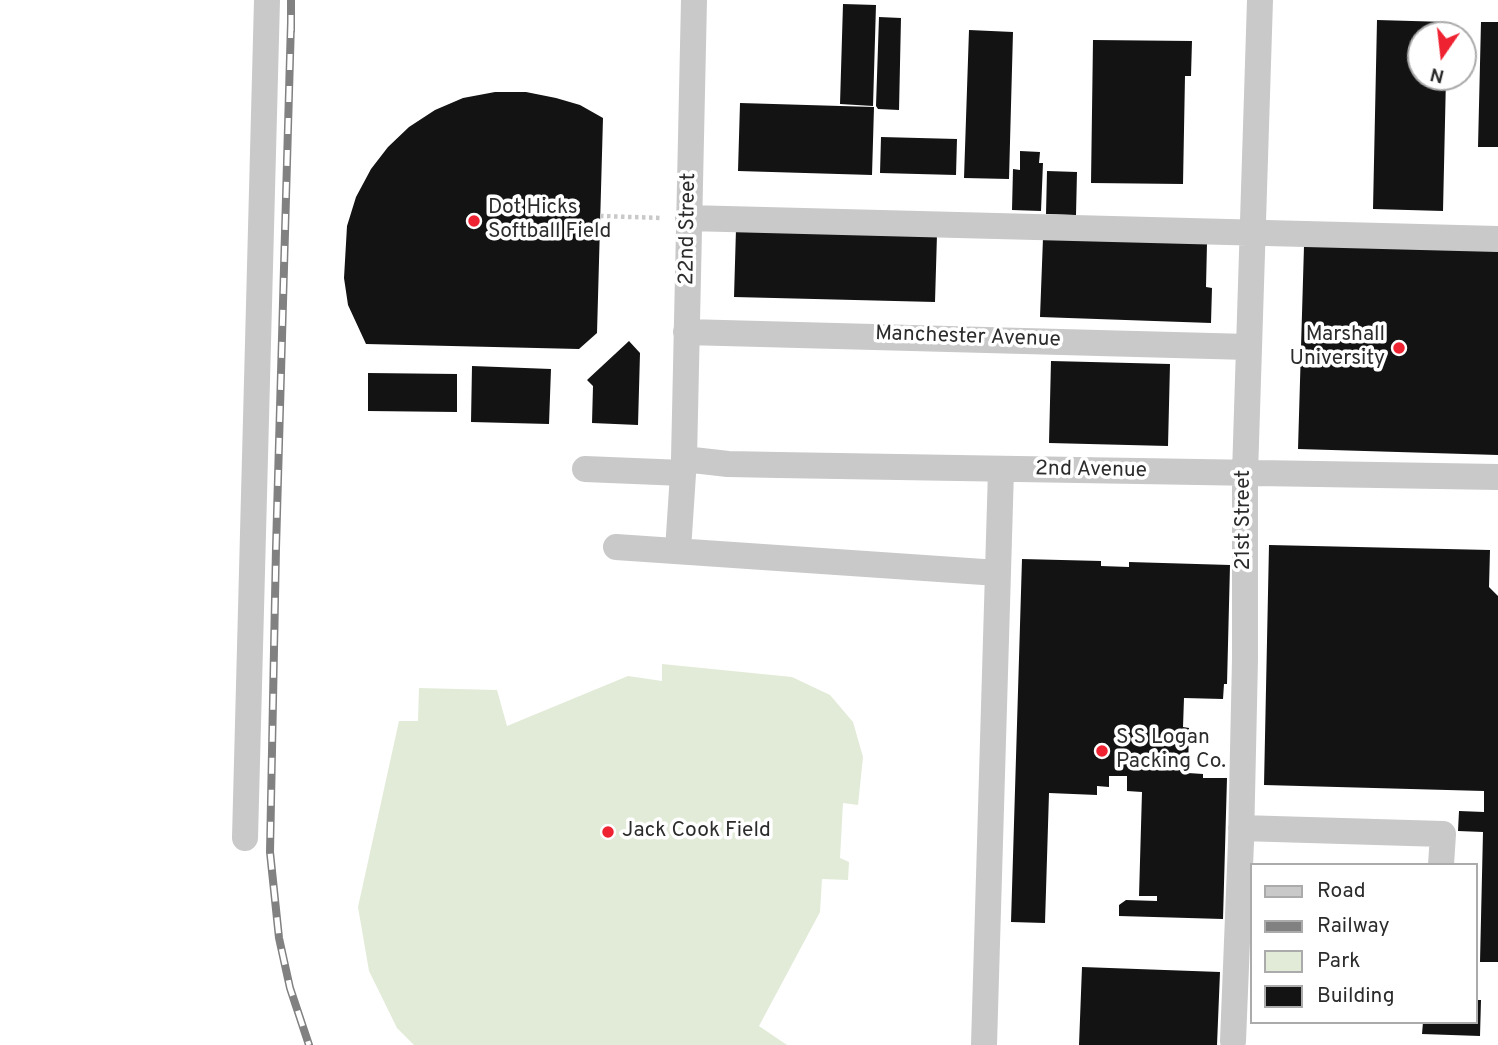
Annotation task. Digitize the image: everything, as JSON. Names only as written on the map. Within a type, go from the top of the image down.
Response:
[{"type":"street","points":[[245,838],[267,0]]},
{"type":"street","name":"22nd Street","points":[[678,550],[686,331],[678,218],[694,0]]},
{"type":"street","name":"21st Street","points":[[1233,1041],[1243,975],[1241,828],[1245,474],[1260,0]]},
{"type":"street","points":[[678,218],[1498,239]]},
{"type":"street","name":"Manchester Avenue","points":[[686,331],[1250,348]]},
{"type":"street","name":"2nd Avenue","points":[[585,469],[728,464],[1498,477]]},
{"type":"street","points":[[984,1045],[1001,470]]},
{"type":"street","points":[[616,547],[998,573]]},
{"type":"street","points":[[1241,828],[1443,834],[1441,863]]},
{"type":"path","points":[[600,216],[678,218]]},
{"type":"green space","name":"Jack Cook Field","points":[[662,664],[792,677],[830,695],[853,722],[863,757],[858,805],[843,803],[840,858],[849,862],[848,880],[822,879],[820,912],[759,1026],[787,1045],[414,1045],[397,1028],[369,971],[358,907],[399,721],[418,721],[419,688],[497,690],[507,726],[628,676],[662,681]]},
{"type":"building","points":[[843,4],[876,5],[873,106],[840,104]]},
{"type":"building","points":[[879,17],[901,18],[899,110],[878,109],[876,106]]},
{"type":"building","points":[[1377,20],[1412,21],[1407,21],[1407,91],[1446,91],[1443,211],[1373,209]]},
{"type":"building","points":[[1481,22],[1498,22],[1498,147],[1478,147]]},
{"type":"building","points":[[969,30],[1013,32],[1009,179],[964,178]]},
{"type":"building","points":[[1093,40],[1192,41],[1191,76],[1185,76],[1183,184],[1091,183]]},
{"type":"building","name":"Dot Hicks Softball Field","points":[[495,92],[526,92],[556,98],[580,105],[603,118],[597,333],[579,349],[366,344],[348,305],[344,278],[347,226],[356,197],[371,169],[388,147],[409,127],[435,110],[463,98]]},
{"type":"building","points":[[740,103],[874,107],[872,175],[738,171]]},
{"type":"building","points":[[881,137],[957,139],[956,175],[880,173]]},
{"type":"building","points":[[1020,151],[1040,152],[1039,163],[1043,163],[1041,211],[1012,210],[1013,169],[1020,170]]},
{"type":"building","points":[[1047,171],[1077,172],[1076,215],[1046,214]]},
{"type":"building","points":[[736,229],[937,234],[935,302],[734,297]]},
{"type":"building","points":[[1043,238],[1207,243],[1206,287],[1212,288],[1211,323],[1040,317]]},
{"type":"building","name":"Marshall University","points":[[1304,246],[1498,251],[1498,455],[1298,449]]},
{"type":"building","points":[[629,341],[640,353],[638,425],[592,423],[593,386],[587,380]]},
{"type":"building","points":[[1051,361],[1170,364],[1168,446],[1049,443]]},
{"type":"building","points":[[472,366],[551,369],[549,424],[471,422]]},
{"type":"building","points":[[368,373],[457,374],[457,412],[368,411]]},
{"type":"building","points":[[1269,545],[1490,550],[1489,587],[1498,596],[1498,962],[1480,962],[1483,832],[1458,831],[1459,811],[1484,812],[1484,791],[1264,785]]},
{"type":"building","name":"S S Logan Packing Co.","points":[[1022,559],[1101,561],[1101,566],[1129,567],[1129,562],[1230,565],[1227,684],[1224,684],[1223,699],[1184,698],[1183,727],[1189,728],[1188,773],[1203,774],[1203,778],[1227,778],[1223,919],[1119,916],[1119,905],[1126,900],[1157,901],[1157,896],[1139,896],[1142,792],[1127,791],[1127,776],[1109,776],[1109,787],[1097,786],[1097,795],[1049,793],[1045,923],[1011,922]]},
{"type":"building","points":[[1082,967],[1220,972],[1217,1045],[1079,1045]]},
{"type":"building","points":[[1477,1000],[1481,1000],[1480,1036],[1422,1034],[1423,1024],[1477,1024]]},
{"type":"railway","points":[[291,0],[291,31]]},
{"type":"railway","points":[[291,22],[270,852],[279,938],[290,988],[309,1045]]},
{"type":"place","name":"Dot Hicks Softball Field","points":[[474,221]]},
{"type":"place","name":"Marshall University","points":[[1399,348]]},
{"type":"place","name":"S S Logan Packing Co.","points":[[1102,751]]},
{"type":"place","name":"Jack Cook Field","points":[[608,832]]}]
